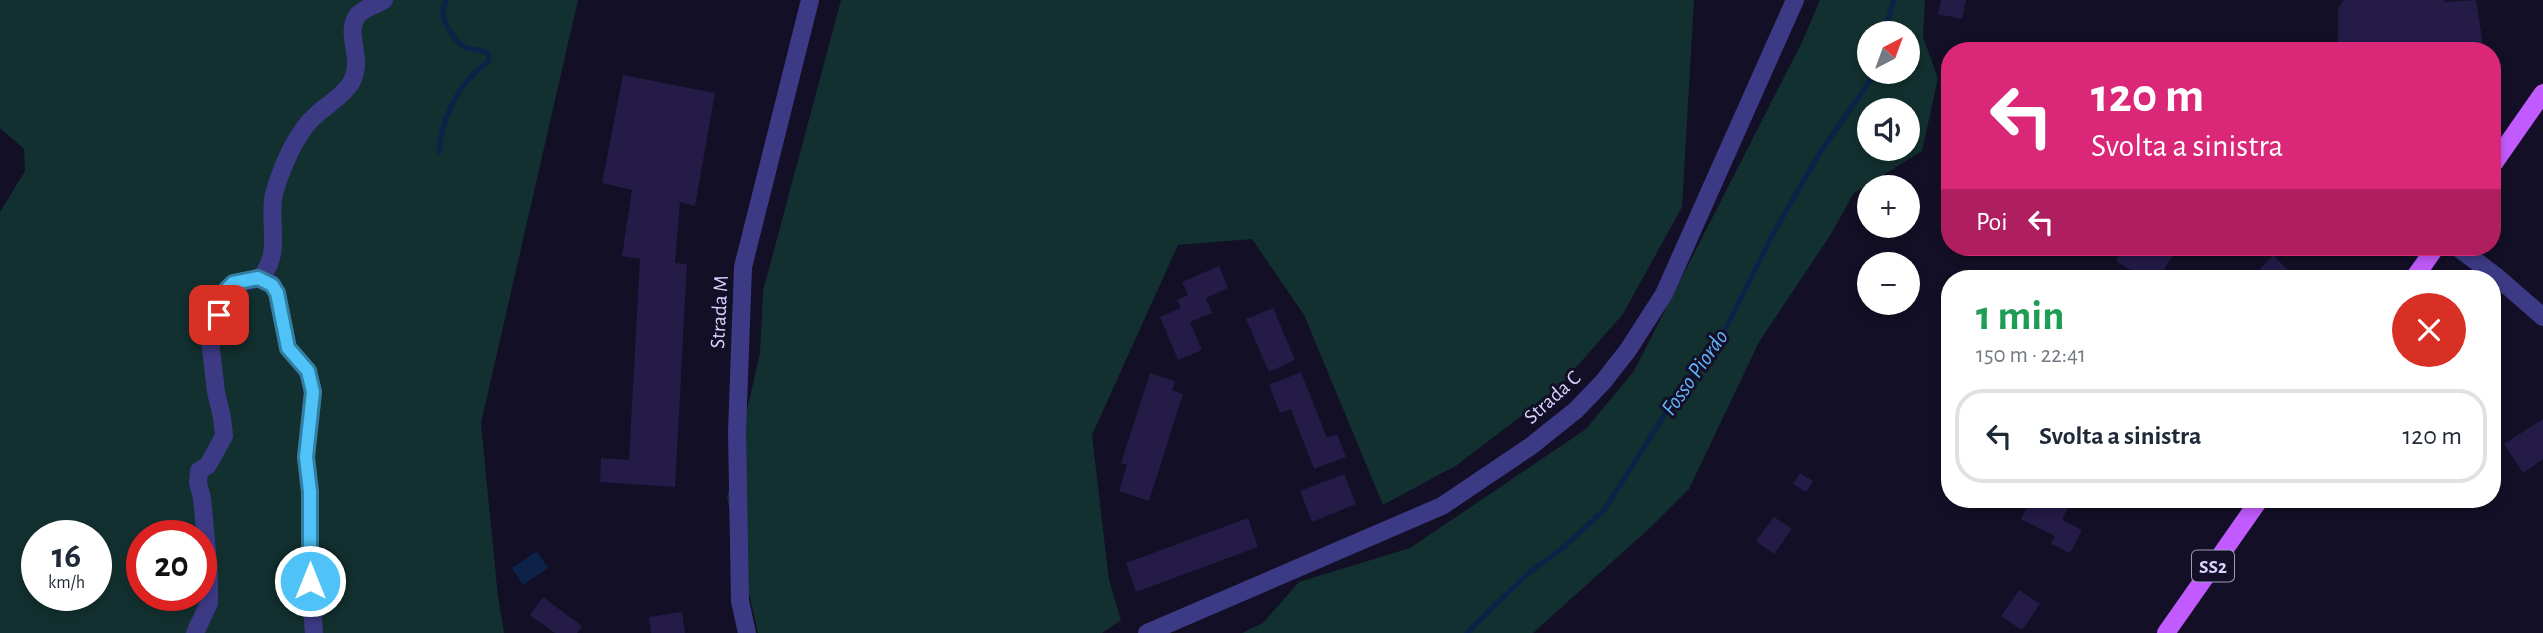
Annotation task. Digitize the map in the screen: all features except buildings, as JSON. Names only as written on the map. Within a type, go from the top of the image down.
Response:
[{"type":"main road","points":[[2501,153],[2543,93]]},
{"type":"main road","name":"SS2","points":[[2166,633],[2254,508]]},
{"type":"street","points":[[314,633],[310,581],[310,492],[306,457],[313,392],[308,371],[288,348],[277,293],[273,248],[274,196],[297,137],[315,115],[338,99],[352,81],[357,53],[351,30],[358,15],[367,7],[384,0]]},
{"type":"street","name":"Strada M","points":[[747,633],[740,601],[737,432],[743,267],[810,0]]},
{"type":"street","name":"Strada C","points":[[1147,633],[1442,506],[1531,446],[1576,410],[1628,350],[1664,294],[1795,0]]},
{"type":"street","points":[[195,633],[209,603],[199,471],[208,465],[224,436],[211,340],[227,289],[233,283],[258,278],[265,272],[273,248]]},
{"type":"street","points":[[2469,256],[2487,270]]},
{"type":"street","points":[[258,278],[272,285],[277,293]]},
{"type":"street","points":[[2501,281],[2543,317]]},
{"type":"green space","points":[[0,0],[578,0],[481,423],[504,633],[0,633],[0,212],[25,171],[24,149],[0,128]]},
{"type":"green space","points":[[841,0],[1694,0],[1682,207],[1623,314],[1558,388],[1457,465],[1383,505],[1304,315],[1252,239],[1178,245],[1092,435],[1109,580],[1121,620],[1102,633],[758,633],[727,497],[760,353],[763,291]]},
{"type":"green space","points":[[1820,0],[1925,0],[1923,37],[1938,78],[1922,151],[1920,152],[1920,98],[1857,98],[1857,161],[1906,161],[1883,175],[1857,175],[1857,191],[1759,342],[1689,489],[1652,526],[1533,633],[1242,633],[1263,623],[1299,582],[1410,548],[1586,429],[1634,371],[1802,42]]},
{"type":"water","points":[[537,551],[548,568],[523,585],[512,568]]},
{"type":"waterway","points":[[439,152],[446,119],[455,98],[468,80],[489,61],[488,54],[463,46],[450,32],[443,16],[447,0]]},
{"type":"waterway","name":"Fosso Piordo","points":[[1888,21],[1894,0]]},
{"type":"waterway","name":"Fosso Piordo","points":[[1467,633],[1526,575],[1564,547],[1605,509],[1675,398],[1718,344],[1775,230],[1821,151],[1868,84]]},
{"type":"route","points":[[219,315],[227,289],[233,283],[258,278],[265,280],[277,293],[288,348],[308,371],[313,392],[306,457],[310,492],[310,581]]}]
